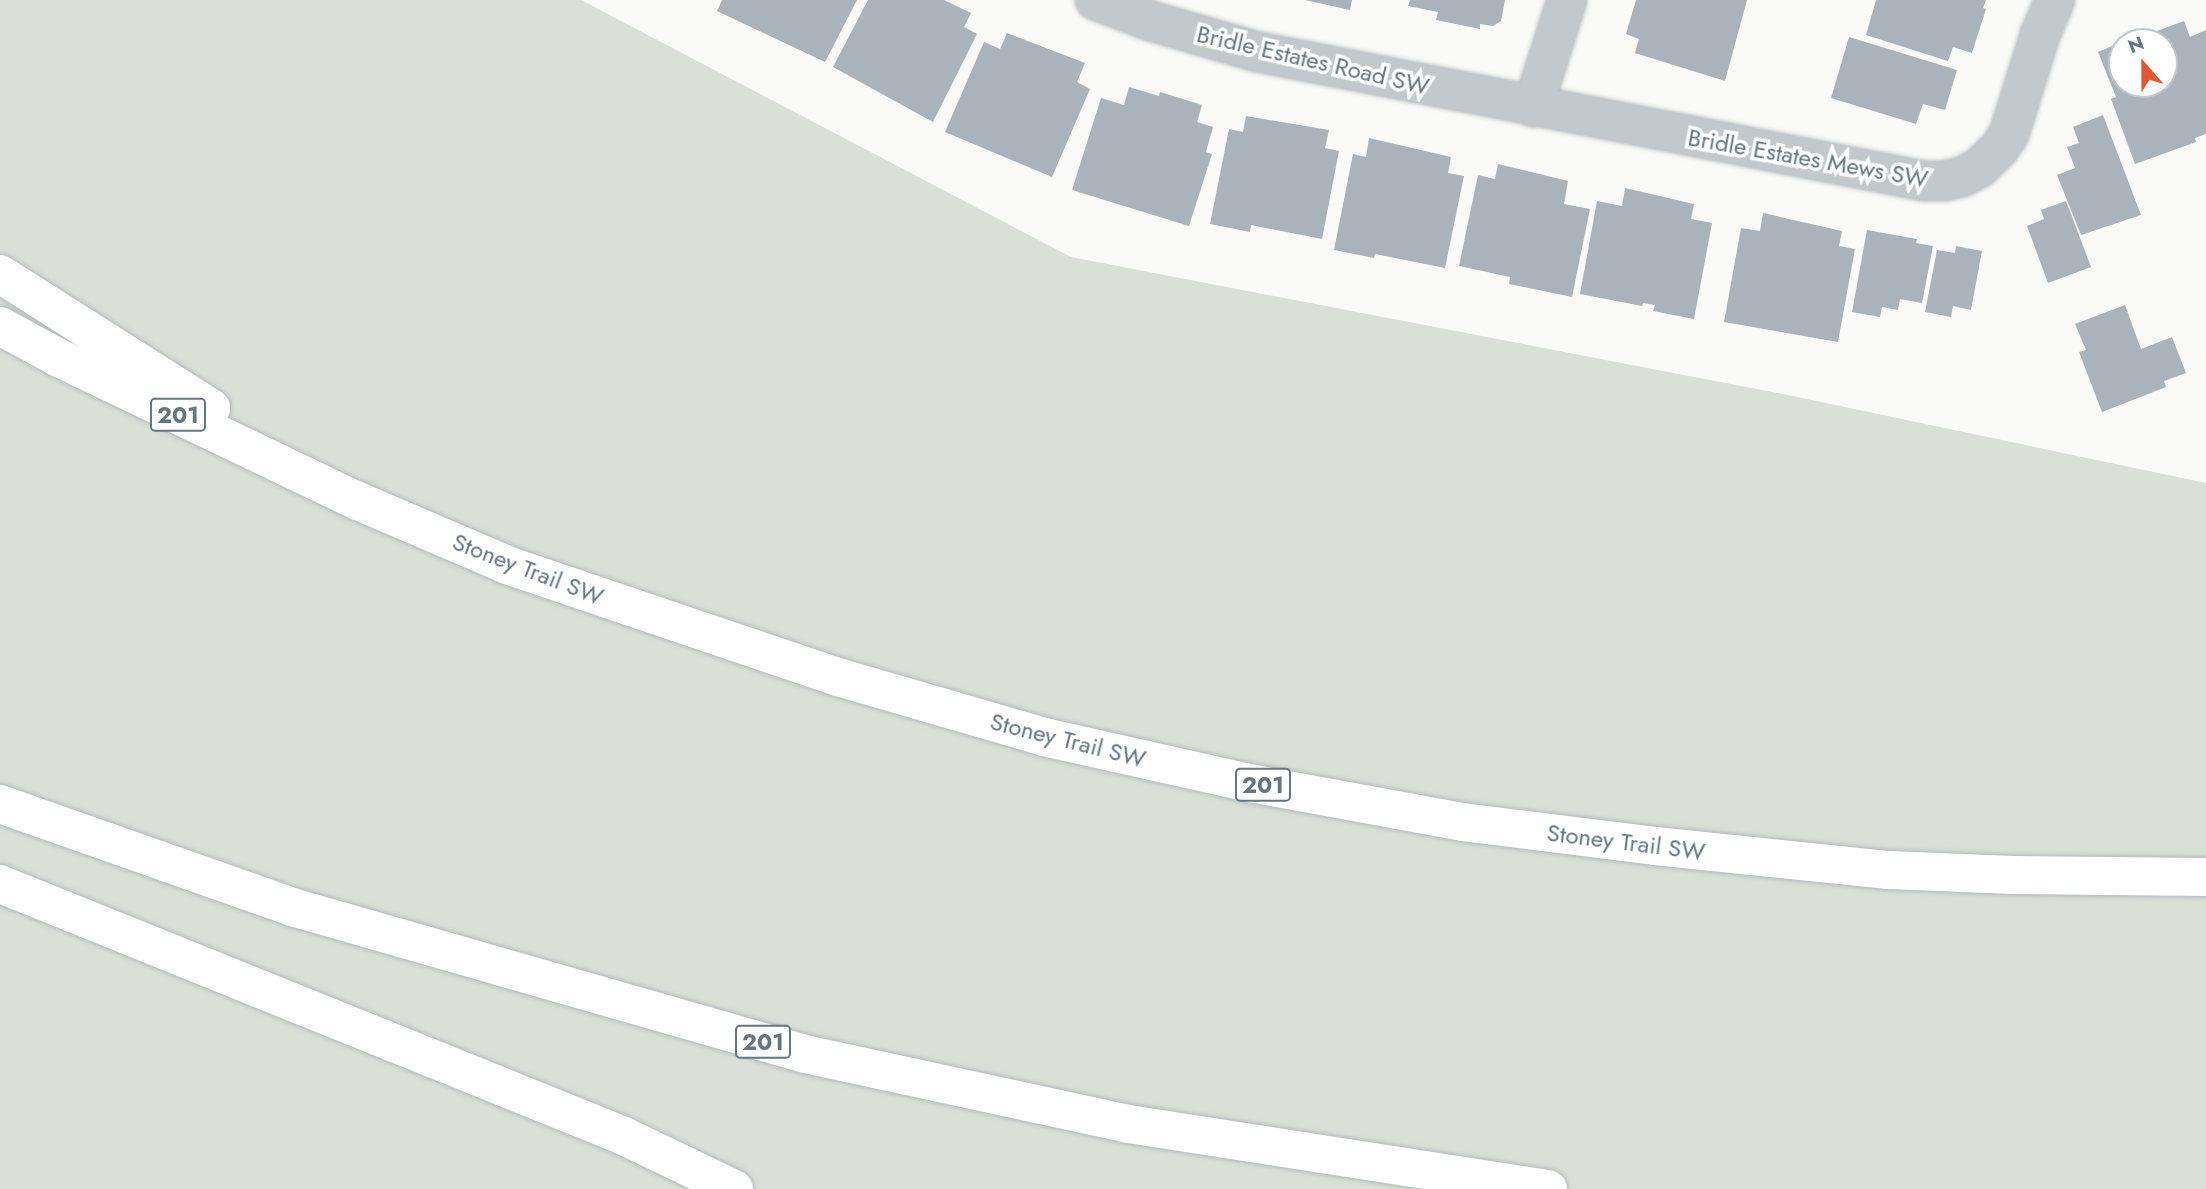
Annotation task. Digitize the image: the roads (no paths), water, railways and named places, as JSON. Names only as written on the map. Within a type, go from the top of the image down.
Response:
[{"type":"highway","points":[[0,274],[358,501]]},
{"type":"highway","name":"Stoney Trail SW","points":[[0,326],[57,357],[358,501],[507,565],[838,677],[1044,737],[1250,783],[1462,822],[1655,846],[1889,870],[2013,875],[2206,877]]},
{"type":"highway","name":"201","points":[[0,804],[292,907],[805,1054],[1128,1124],[1423,1172],[1548,1189]]},
{"type":"highway","points":[[0,884],[624,1136],[734,1189]]},
{"type":"street","name":"Bridle Estates Road SW","points":[[1096,0],[1151,21],[1258,52],[1533,107]]},
{"type":"street","points":[[1533,107],[1567,0]]},
{"type":"street","name":"Bridle Estates Mews SW","points":[[1533,107],[1924,181],[1944,181],[1962,177],[1979,168],[1999,149],[2009,134],[2040,35],[2055,0]]}]
